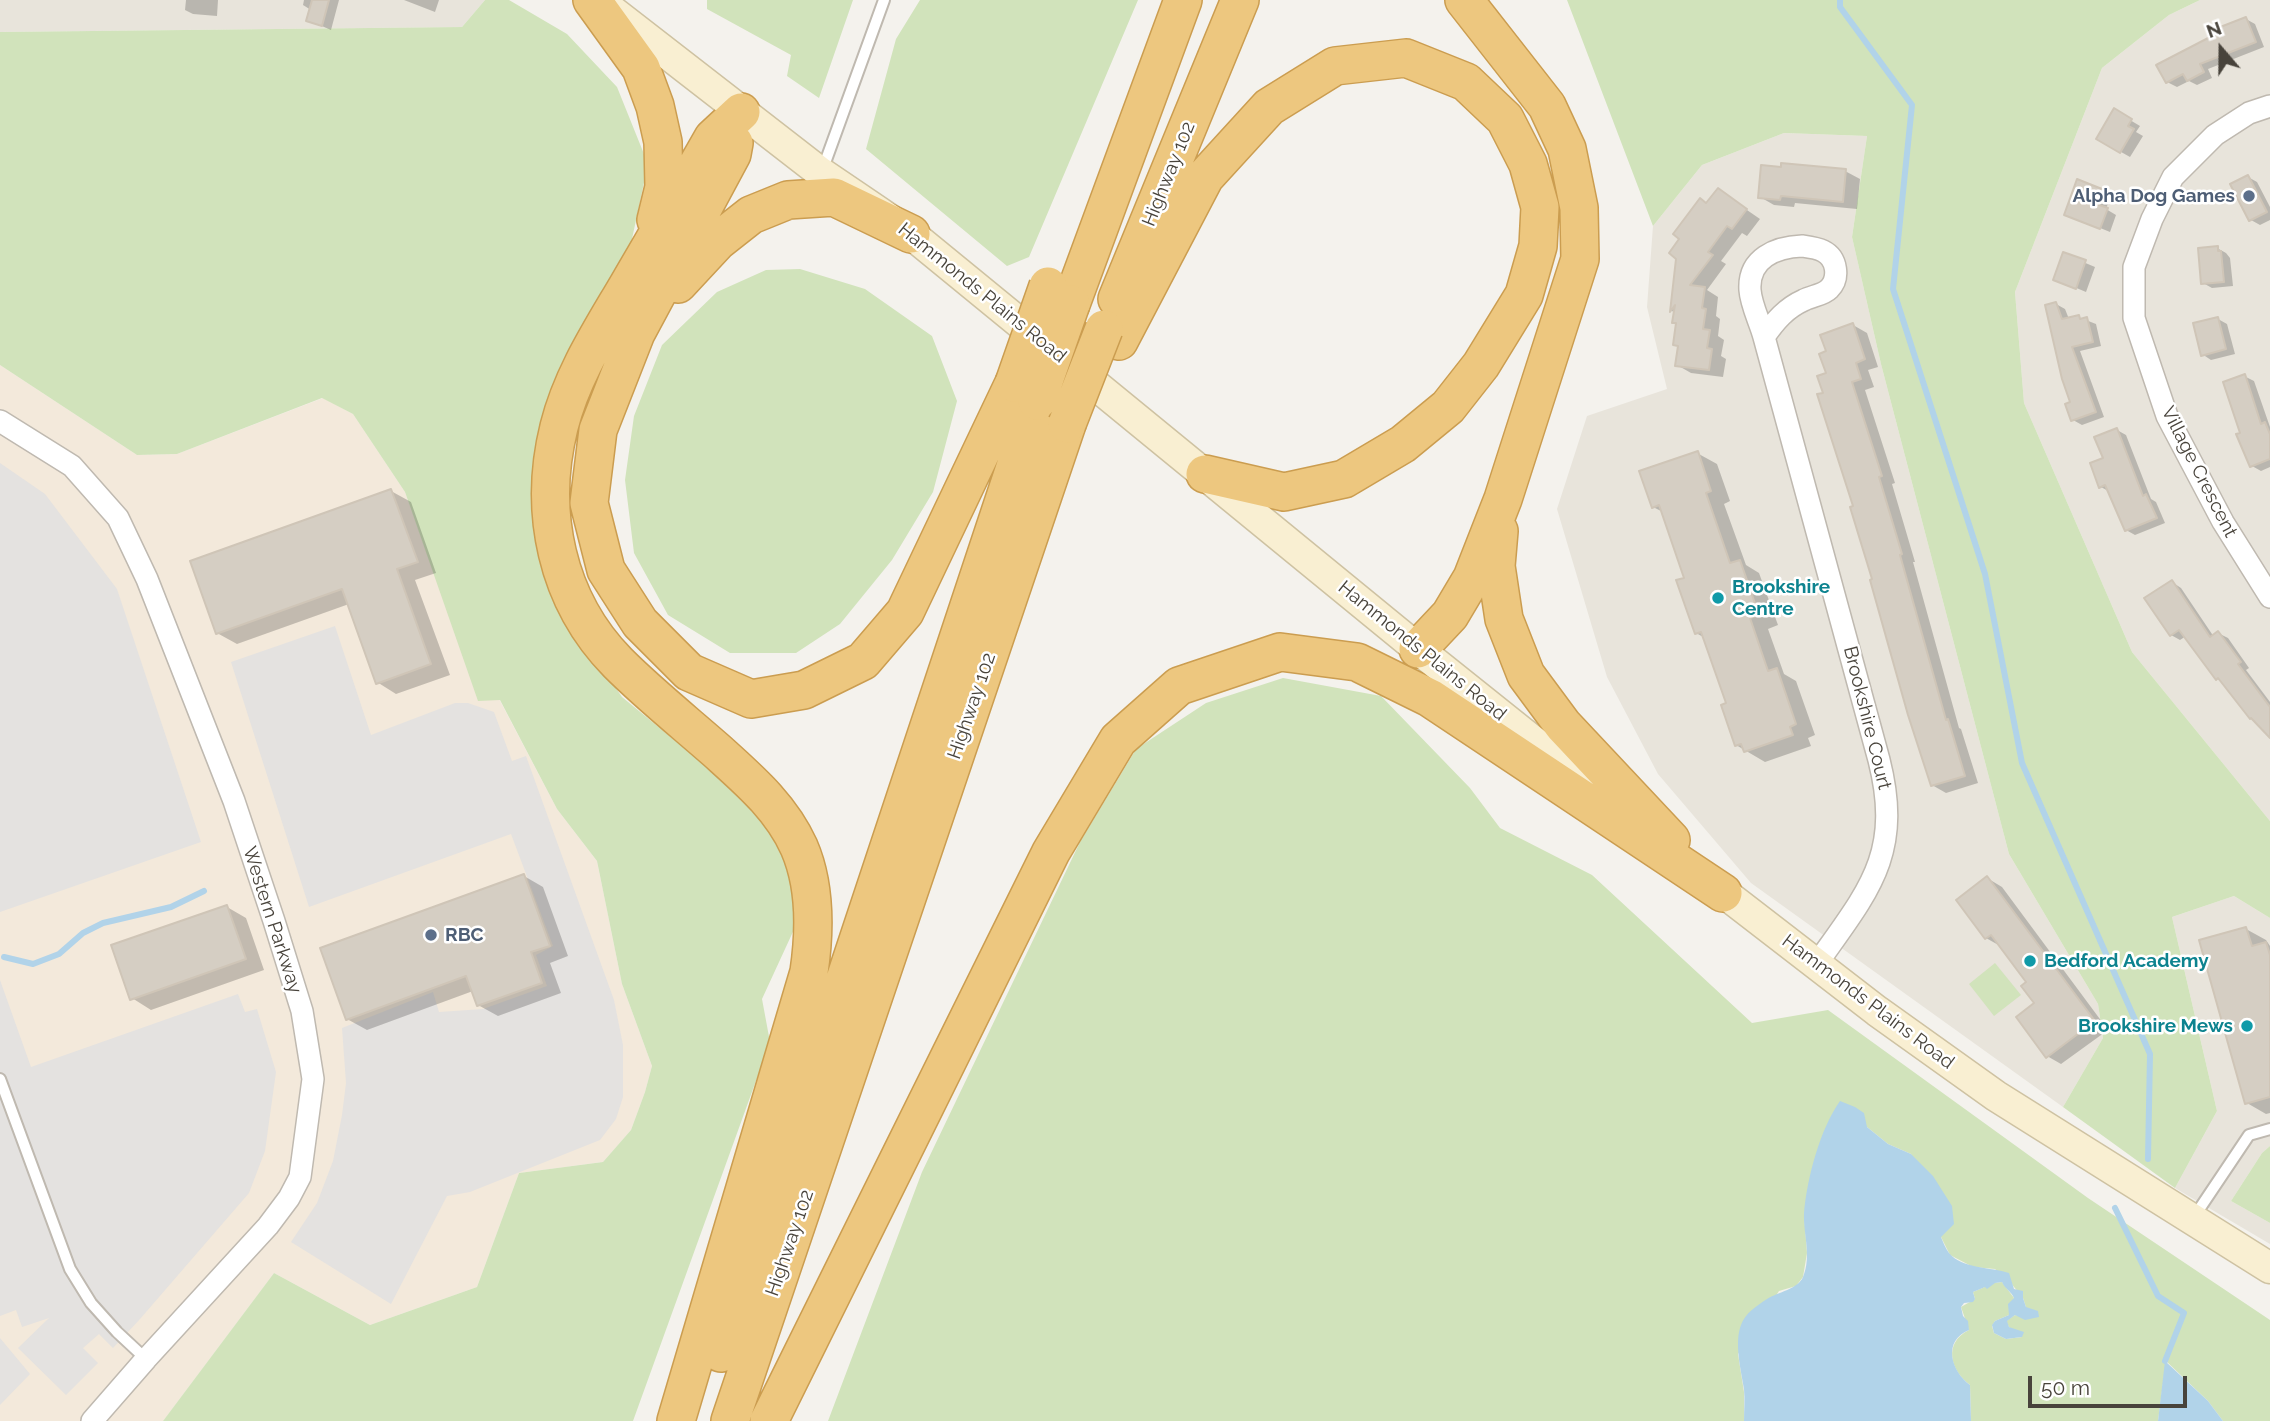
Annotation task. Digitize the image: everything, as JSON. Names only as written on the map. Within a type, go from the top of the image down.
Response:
[{"type":"highway","points":[[592,0],[641,68],[655,106],[663,142],[664,187],[649,250]]},
{"type":"highway","points":[[1060,295],[1173,0]]},
{"type":"highway","name":"Highway 102","points":[[698,1421],[1025,392],[1060,295],[1183,0]]},
{"type":"highway","name":"Highway 102","points":[[730,1421],[1022,558],[1112,335],[1240,0]]},
{"type":"highway","points":[[1418,649],[1450,615],[1472,578],[1503,499],[1580,259],[1579,208],[1567,149],[1547,106],[1464,0]]},
{"type":"highway","points":[[1112,335],[1205,177],[1269,107],[1335,66],[1406,58],[1466,82],[1505,119],[1528,164],[1540,206],[1538,246],[1524,295],[1481,365],[1448,407],[1403,444],[1344,479],[1284,492],[1205,474]]},
{"type":"highway","points":[[676,1421],[809,972],[813,920],[809,883],[805,863],[793,835],[774,805],[629,674],[610,654],[580,612],[559,563],[550,516],[550,491],[559,428],[582,364],[713,138],[741,112]]},
{"type":"highway","points":[[741,112],[732,154],[636,333],[598,430],[589,503],[606,570],[640,623],[689,672],[751,699],[804,690],[863,661],[905,612],[1025,392]]},
{"type":"highway","points":[[636,333],[718,241],[751,215],[788,200],[834,197],[911,234]]},
{"type":"highway","points":[[1503,499],[1496,566],[1504,619],[1526,675],[1563,725],[1716,887]]},
{"type":"highway","points":[[769,1421],[1051,852],[1118,740],[1179,686],[1280,652],[1357,662],[1430,698],[1716,887]]},
{"type":"main road","name":"Hammonds Plains Road","points":[[599,0],[821,173],[911,234],[1418,649],[1816,965],[1996,1096],[2270,1268]]},
{"type":"street","name":"Village Crescent","points":[[2270,106],[2249,113],[2216,135],[2174,177],[2152,219],[2134,267],[2134,318],[2167,416],[2222,522],[2270,597]]},
{"type":"street","name":"Brookshire Court","points":[[1764,337],[1787,310],[1830,287],[1834,281],[1835,267],[1828,255],[1815,248],[1773,250],[1759,262],[1753,273],[1750,291],[1879,760],[1888,802],[1887,834],[1877,870],[1861,901],[1816,965]]},
{"type":"street","name":"Western Parkway","points":[[0,421],[72,466],[118,518],[149,584],[234,801],[302,1011],[313,1079],[300,1177],[289,1198],[268,1226],[92,1421]]},
{"type":"lane","points":[[821,173],[884,0]]},
{"type":"lane","points":[[0,1079],[70,1269],[91,1303],[146,1359]]},
{"type":"lane","points":[[2193,1219],[2249,1135],[2270,1129]]},
{"type":"shaded area","points":[[0,0],[485,0],[462,27],[0,32]]},
{"type":"shaded area","points":[[2200,0],[2270,0],[2270,821],[2132,652],[2024,403],[2015,292],[2102,68],[2169,15]]},
{"type":"shaded area","points":[[1784,133],[1867,136],[1852,237],[1881,364],[2009,854],[2098,1004],[2103,1038],[2063,1107],[1751,883],[1658,774],[1607,677],[1557,509],[1587,416],[1667,389],[1647,307],[1653,226],[1702,165]]},
{"type":"shaded area","points":[[0,365],[137,455],[177,454],[323,398],[353,414],[405,492],[437,581],[557,809],[597,861],[622,984],[652,1066],[631,1130],[603,1162],[519,1173],[477,1287],[370,1325],[274,1273],[163,1421],[0,1421]]},
{"type":"shaded area","points":[[0,463],[45,494],[117,589],[201,842],[0,912]]},
{"type":"shaded area","points":[[335,626],[371,735],[455,703],[468,703],[494,712],[512,761],[526,756],[614,1000],[623,1045],[623,1097],[616,1119],[600,1140],[470,1192],[447,1196],[391,1304],[291,1242],[317,1203],[333,1161],[346,1083],[342,1028],[433,992],[439,1012],[483,1009],[547,986],[536,955],[553,946],[511,834],[309,907],[231,662]]},
{"type":"shaded area","points":[[2234,896],[2270,918],[2270,1146],[2262,1153],[2231,1201],[2270,1223],[2270,1244],[2175,1188],[2217,1111],[2172,917]]},
{"type":"shaded area","points":[[0,980],[31,1067],[238,994],[245,1012],[257,1009],[276,1072],[265,1151],[249,1193],[113,1348],[99,1334],[83,1348],[98,1363],[66,1395],[18,1348],[49,1318],[22,1327],[16,1310],[0,1316]]},
{"type":"shaded area","points":[[0,1338],[30,1374],[0,1405]]},
{"type":"green space","points":[[485,0],[509,0],[567,34],[617,87],[648,164],[629,253],[579,334],[549,396],[531,487],[540,551],[567,618],[622,697],[707,767],[784,843],[797,923],[762,999],[770,1042],[633,1421],[163,1421],[274,1273],[370,1325],[477,1287],[519,1173],[603,1162],[631,1130],[652,1066],[622,984],[597,861],[557,809],[500,700],[478,701],[405,492],[353,414],[322,398],[177,454],[137,455],[0,365],[0,32],[462,27]]},
{"type":"green space","points":[[707,0],[853,0],[819,98],[787,76],[791,55],[707,9]]},
{"type":"green space","points":[[920,0],[1138,0],[1029,257],[1007,266],[866,149],[896,39]]},
{"type":"green space","points":[[1567,0],[2200,0],[2169,15],[2102,68],[2015,292],[2024,403],[2132,652],[2270,821],[2270,918],[2234,896],[2172,917],[2217,1111],[2175,1188],[2063,1107],[2103,1038],[2098,1004],[2009,854],[1881,364],[1852,237],[1867,136],[1784,133],[1702,165],[1653,226]]},
{"type":"green space","points":[[800,269],[865,289],[932,336],[957,401],[933,492],[892,560],[840,624],[796,653],[730,653],[668,615],[634,553],[625,480],[634,416],[662,345],[717,292],[766,270]]},
{"type":"green space","points":[[1283,678],[1381,696],[1470,788],[1500,828],[1592,875],[1752,1023],[1828,1010],[2088,1198],[2270,1320],[2270,1421],[2223,1421],[2208,1401],[2166,1361],[2158,1421],[1971,1421],[1970,1385],[1958,1372],[1952,1357],[1955,1342],[1969,1330],[1961,1307],[1975,1299],[1973,1292],[2002,1282],[2014,1298],[2009,1315],[1995,1321],[1992,1326],[1994,1333],[2006,1339],[2022,1337],[2009,1327],[2006,1321],[2015,1315],[2020,1316],[2026,1307],[2023,1298],[1995,1269],[1973,1267],[1950,1255],[1911,1154],[1888,1144],[1867,1127],[1804,1214],[1807,1253],[1803,1277],[1796,1286],[1779,1291],[1738,1354],[1744,1392],[1744,1421],[828,1421],[922,1172],[1080,842],[1136,749],[1206,703]]},
{"type":"green space","points":[[1995,963],[2021,995],[1994,1016],[1969,984]]},
{"type":"green space","points":[[2270,1146],[2270,1223],[2231,1201],[2262,1153]]},
{"type":"water","points":[[1840,1101],[1864,1113],[1867,1127],[1888,1144],[1911,1154],[1933,1176],[1952,1206],[1954,1224],[1941,1237],[1949,1253],[1969,1265],[2009,1273],[2014,1289],[2023,1291],[2026,1307],[2038,1311],[2039,1317],[2025,1320],[2015,1315],[2007,1321],[2009,1327],[2024,1332],[2022,1337],[2006,1339],[1994,1333],[1992,1325],[2009,1315],[2008,1304],[2014,1298],[2002,1282],[1973,1292],[1973,1302],[1964,1303],[1961,1307],[1969,1330],[1955,1341],[1952,1356],[1958,1372],[1970,1385],[1971,1421],[1744,1421],[1744,1389],[1738,1348],[1741,1325],[1756,1307],[1792,1287],[1803,1277],[1807,1261],[1804,1213],[1808,1185],[1826,1125]]},
{"type":"water","points":[[2165,1361],[2208,1401],[2223,1421],[2158,1421]]},
{"type":"building","points":[[312,0],[329,0],[322,26],[306,21]]},
{"type":"building","points":[[2246,17],[2256,42],[2200,64],[2204,72],[2187,81],[2183,74],[2166,83],[2156,65],[2212,36],[2210,31]]},
{"type":"building","points":[[2114,108],[2132,119],[2128,126],[2134,129],[2120,153],[2096,139]]},
{"type":"building","points":[[1781,163],[1846,169],[1843,202],[1781,196],[1780,200],[1758,198],[1761,165],[1781,167]]},
{"type":"building","points":[[2248,175],[2267,212],[2249,221],[2230,184]]},
{"type":"building","points":[[2077,179],[2102,189],[2096,204],[2108,208],[2100,229],[2064,215]]},
{"type":"building","points":[[1718,188],[1747,209],[1732,229],[1727,226],[1708,252],[1713,255],[1690,285],[1705,287],[1703,329],[1710,330],[1707,348],[1712,349],[1709,370],[1675,366],[1678,346],[1673,345],[1676,323],[1672,323],[1675,305],[1670,312],[1676,259],[1669,253],[1679,239],[1673,234],[1700,198],[1706,203]]},
{"type":"building","points":[[2218,246],[2218,251],[2221,251],[2224,282],[2201,284],[2198,248]]},
{"type":"building","points":[[2063,252],[2086,260],[2076,289],[2053,280]]},
{"type":"building","points":[[2056,302],[2062,319],[2079,315],[2080,319],[2087,317],[2093,342],[2072,347],[2096,412],[2071,421],[2065,404],[2070,402],[2045,305]]},
{"type":"building","points":[[2218,317],[2226,349],[2201,356],[2193,323]]},
{"type":"building","points":[[1853,323],[1865,359],[1856,363],[1861,379],[1852,382],[1882,476],[1879,477],[1902,554],[1900,555],[1946,720],[1948,719],[1965,776],[1931,786],[1870,580],[1872,579],[1850,507],[1853,506],[1817,394],[1823,393],[1817,376],[1826,373],[1819,354],[1826,351],[1820,335]]},
{"type":"building","points":[[2245,374],[2261,424],[2265,422],[2270,434],[2270,459],[2250,467],[2236,434],[2240,433],[2223,382]]},
{"type":"building","points":[[2117,428],[2143,496],[2146,494],[2157,518],[2125,531],[2105,485],[2099,488],[2090,463],[2103,458],[2094,437]]},
{"type":"building","name":"Brookshire Centre","points":[[1698,451],[1711,491],[1706,493],[1730,563],[1740,560],[1759,615],[1750,618],[1768,671],[1777,668],[1796,724],[1790,727],[1793,735],[1744,752],[1741,744],[1735,746],[1721,705],[1726,703],[1701,632],[1695,634],[1676,580],[1684,578],[1659,505],[1652,508],[1639,471]]},
{"type":"building","points":[[391,489],[418,562],[397,569],[431,664],[376,684],[342,589],[216,634],[190,561]]},
{"type":"building","points":[[2172,580],[2210,637],[2218,631],[2241,662],[2238,664],[2270,707],[2270,738],[2250,719],[2218,678],[2216,680],[2179,630],[2170,636],[2144,598]]},
{"type":"building","points":[[524,874],[550,946],[531,952],[542,983],[477,1006],[466,976],[346,1020],[320,948]]},
{"type":"building","name":"Bedford Academy","points":[[1987,876],[2095,1021],[2046,1058],[2016,1017],[2034,1003],[2021,986],[2026,982],[1991,935],[1985,939],[1956,900]]},
{"type":"building","points":[[227,905],[246,959],[130,1000],[111,945]]},
{"type":"building","name":"Brookshire Mews","points":[[2246,927],[2252,946],[2266,942],[2270,955],[2270,1097],[2245,1104],[2199,940]]},
{"type":"waterway","points":[[1840,0],[1840,7],[1912,105],[1893,289],[1985,574],[2022,763],[2150,1054],[2148,1159]]},
{"type":"waterway","points":[[4,957],[33,964],[59,954],[83,933],[103,923],[171,907],[204,891]]},
{"type":"waterway","points":[[2115,1208],[2158,1296],[2184,1313],[2165,1361]]},
{"type":"place","name":"Alpha Dog Games","points":[[2249,196]]},
{"type":"place","name":"Brookshire Centre","points":[[1718,598]]},
{"type":"place","name":"RBC","points":[[431,935]]},
{"type":"place","name":"Bedford Academy","points":[[2030,961]]},
{"type":"place","name":"Brookshire Mews","points":[[2247,1026]]}]
